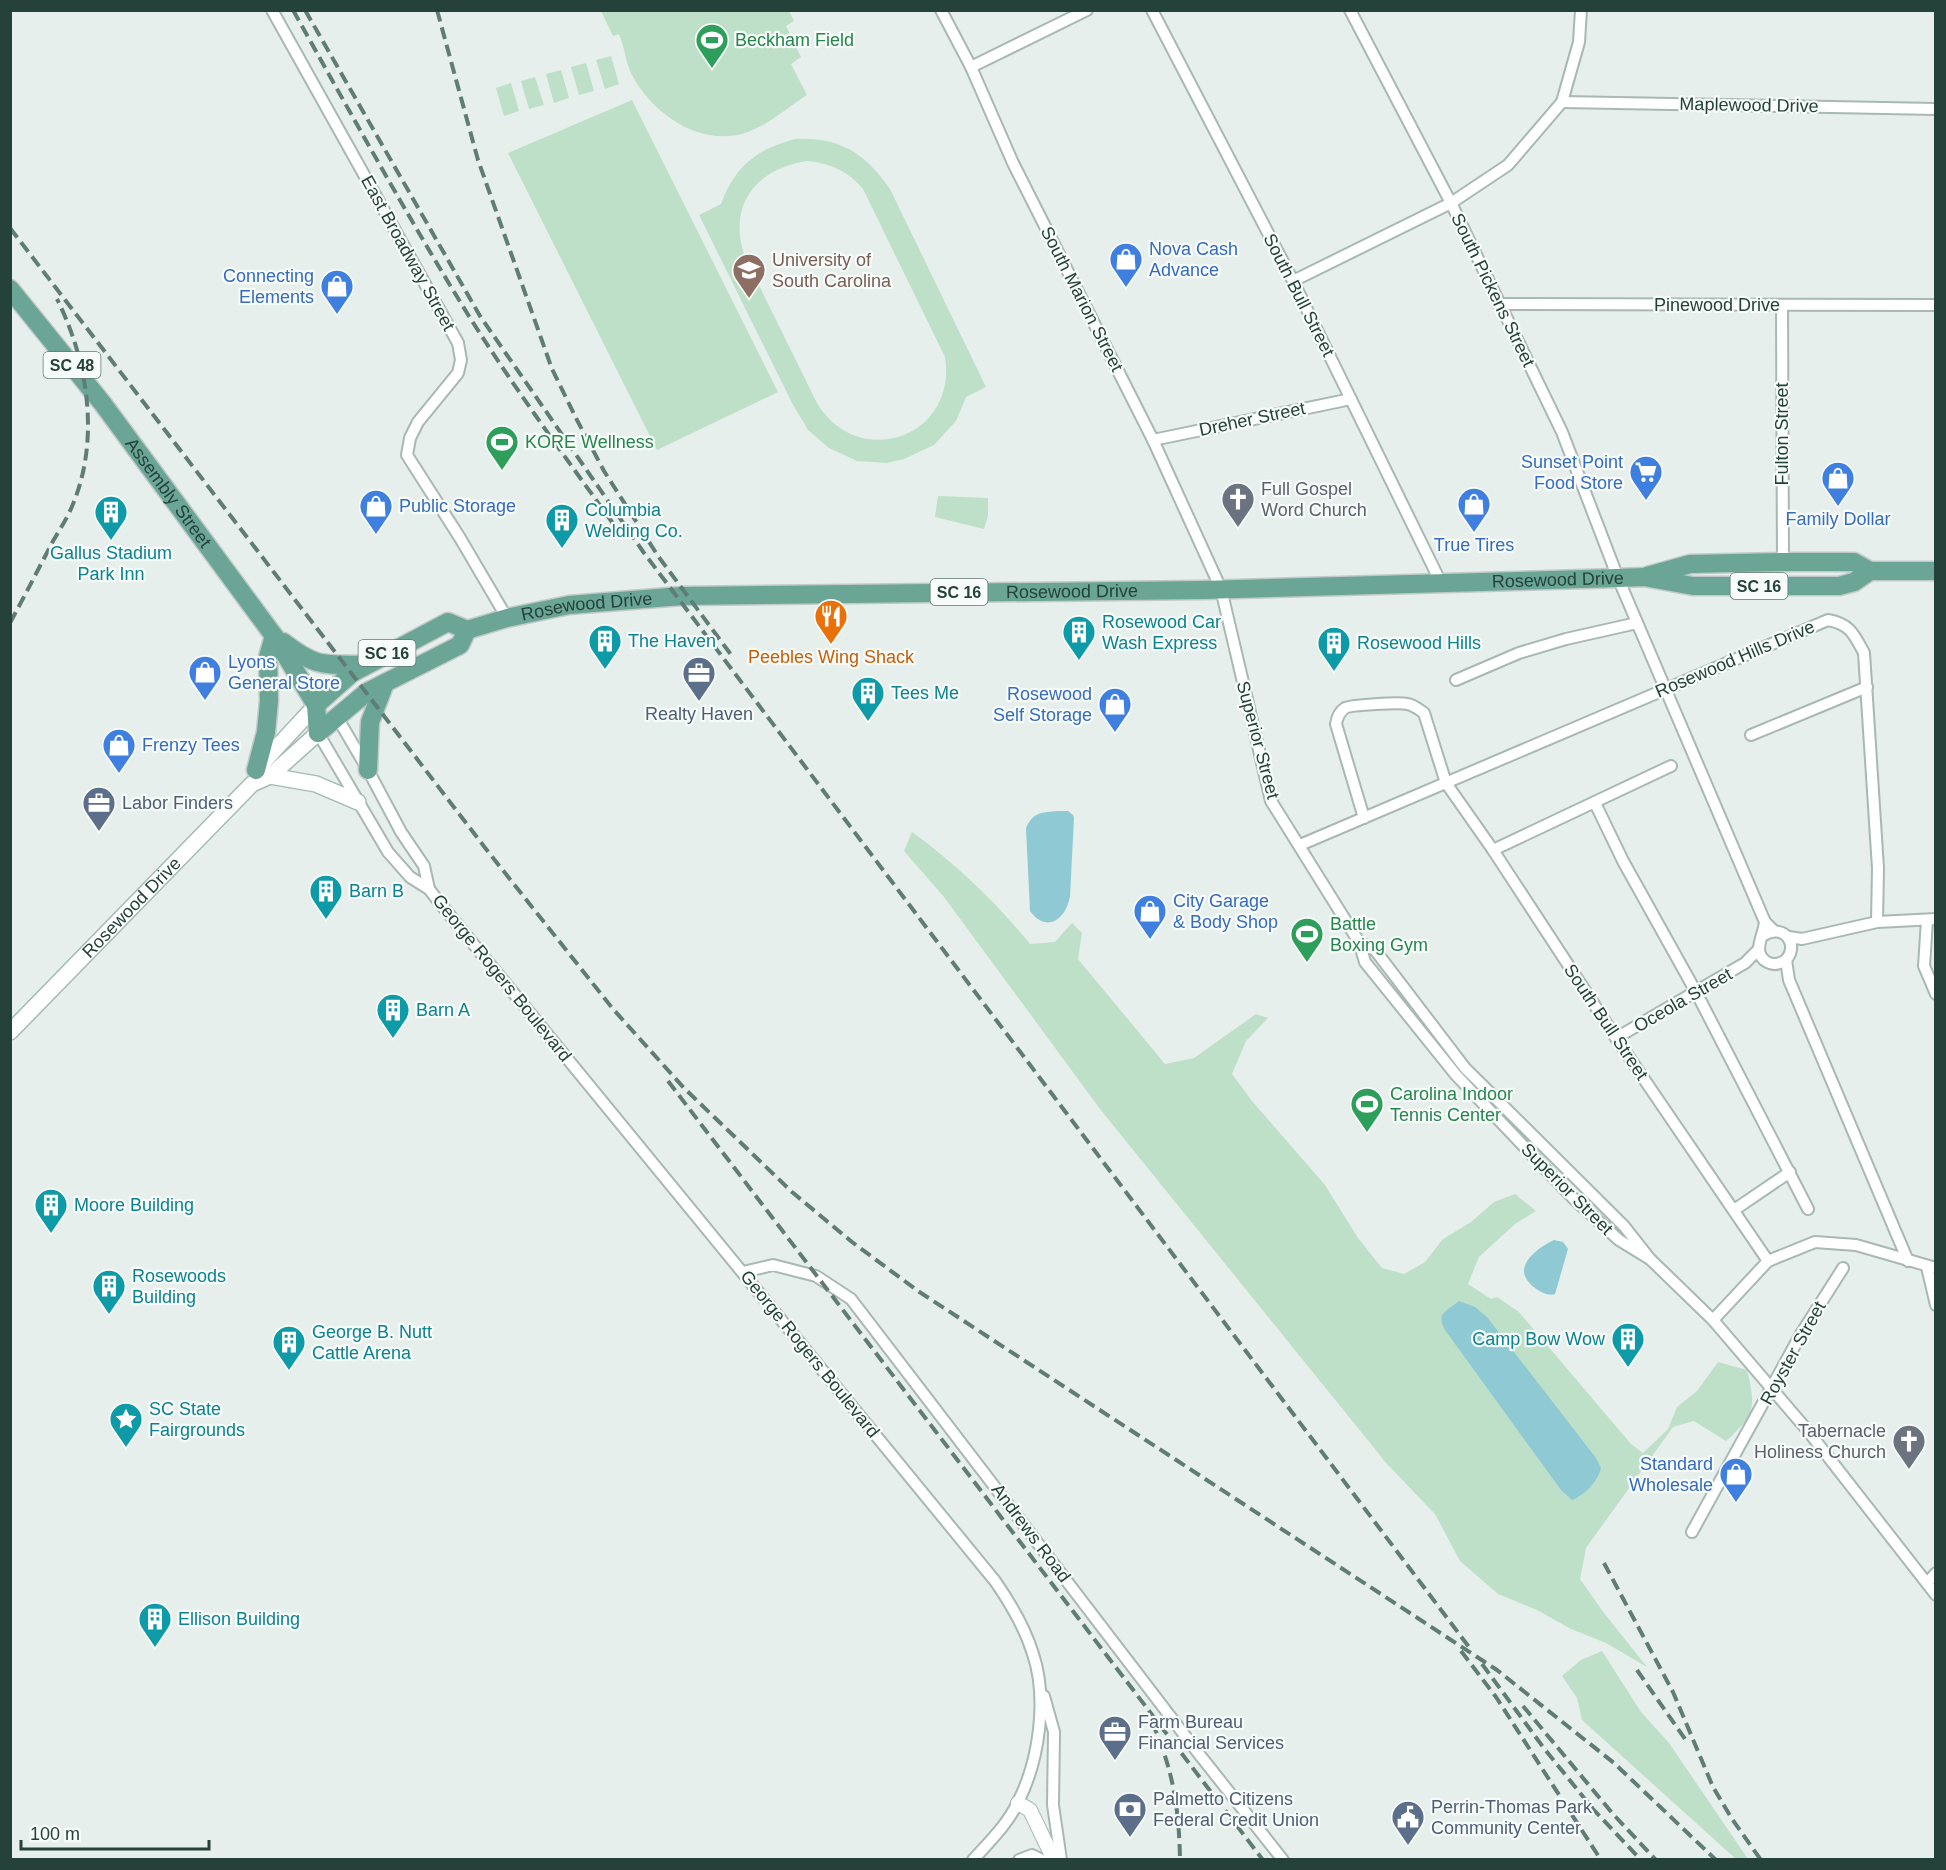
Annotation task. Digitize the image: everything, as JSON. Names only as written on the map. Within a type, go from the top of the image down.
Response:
[{"type":"main road","name":"Assembly Street","points":[[10,289],[103,404],[274,636],[316,705],[318,733]]},
{"type":"main road","name":"Rosewood Drive","points":[[1644,577],[1690,564],[1783,562],[1854,562],[1870,571],[1935,571]]},
{"type":"main road","name":"Rosewood Drive","points":[[10,1032],[260,777],[316,705],[352,673],[448,622],[467,630],[507,618],[569,605],[682,596],[1221,590],[1440,581],[1644,577],[1693,586],[1839,586],[1854,582],[1870,571]]},
{"type":"main road","name":"Rosewood Drive","points":[[260,777],[367,692],[460,645],[467,630]]},
{"type":"main road","points":[[358,802],[316,784],[260,777],[269,701],[268,657],[274,636],[302,657],[319,664],[366,665]]},
{"type":"main road","points":[[368,770],[370,722],[385,683]]},
{"type":"main road","name":"Assembly Street","points":[[316,705],[337,717]]},
{"type":"street","name":"East Broadway Street","points":[[272,10],[458,343],[461,360],[458,373],[418,422],[410,438],[407,454],[507,618]]},
{"type":"street","name":"South Marion Street","points":[[941,10],[971,67],[1013,163],[1153,440],[1221,590]]},
{"type":"street","points":[[971,67],[1087,10]]},
{"type":"street","name":"South Bull Street","points":[[1152,10],[1293,282],[1440,581]]},
{"type":"street","name":"South Pickens Street","points":[[1350,10],[1451,203],[1562,432],[1618,578]]},
{"type":"street","points":[[1293,282],[1451,203],[1508,165],[1562,102],[1579,42],[1581,10]]},
{"type":"street","name":"Maplewood Drive","points":[[1562,102],[1935,109]]},
{"type":"street","name":"Pinewood Drive","points":[[1498,304],[1935,305]]},
{"type":"street","name":"Fulton Street","points":[[1782,306],[1783,562]]},
{"type":"street","name":"Dreher Street","points":[[1153,440],[1351,399]]},
{"type":"street","points":[[1618,578],[1769,933]]},
{"type":"street","name":"Superior Street","points":[[1221,590],[1271,801],[1359,942],[1365,962],[1455,1075],[1578,1203],[1619,1240],[1650,1259]]},
{"type":"street","name":"Rosewood Hills Drive","points":[[1300,845],[1828,620],[1848,627],[1864,653],[1878,860],[1877,922]]},
{"type":"street","points":[[1456,681],[1520,653],[1566,639],[1637,623]]},
{"type":"street","points":[[1751,735],[1867,687]]},
{"type":"street","points":[[1364,818],[1336,724],[1343,709],[1351,706],[1405,703],[1415,706],[1424,713],[1446,783]]},
{"type":"street","name":"George Rogers Boulevard","points":[[337,717],[401,832],[424,866],[429,889]]},
{"type":"street","name":"George Rogers Boulevard","points":[[318,733],[388,852],[410,877],[429,889],[743,1272],[995,1581],[1024,1629],[1034,1656],[1036,1670],[1040,1716],[1037,1743],[1018,1803],[1000,1830],[972,1860]]},
{"type":"street","points":[[1493,850],[1671,766]]},
{"type":"street","name":"South Bull Street","points":[[1446,783],[1768,1261]]},
{"type":"street","points":[[1595,803],[1623,861],[1696,992],[1808,1209]]},
{"type":"street","points":[[1791,942],[1877,922],[1931,920],[1924,966],[1935,994]]},
{"type":"street","points":[[1782,962],[1764,960],[1759,944],[1769,933],[1785,933],[1791,942]]},
{"type":"street","name":"Superior Street","points":[[1359,942],[1375,950],[1465,1068],[1624,1226],[1650,1259],[1713,1320],[1773,1388],[1935,1595]]},
{"type":"street","points":[[1791,942],[1782,962],[1908,1261]]},
{"type":"street","name":"Oceola Street","points":[[1616,1038],[1750,961],[1759,950]]},
{"type":"street","name":"Oceola Street","points":[[1750,961],[1764,960]]},
{"type":"street","points":[[1734,1210],[1790,1172]]},
{"type":"street","points":[[1713,1320],[1768,1261],[1815,1242],[1856,1245],[1931,1268],[1935,1305]]},
{"type":"street","name":"Andrews Road","points":[[743,1272],[773,1265],[816,1276],[851,1299],[1283,1860]]},
{"type":"street","name":"Royster Street","points":[[1692,1532],[1801,1334],[1843,1268]]},
{"type":"street","points":[[1927,1583],[1935,1573]]},
{"type":"street","points":[[1036,1670],[1054,1732],[1053,1805],[1061,1860]]},
{"type":"street","points":[[1018,1803],[1030,1810],[1054,1860]]},
{"type":"street","points":[[1019,1860],[1032,1855],[1042,1860]]},
{"type":"green space","name":"Beckham Field","points":[[601,11],[789,11],[794,21],[786,26],[801,57],[791,64],[807,95],[772,120],[748,132],[731,136],[714,136],[697,132],[667,116],[642,91],[633,77],[619,34],[613,36]]},
{"type":"green space","points":[[611,56],[619,84],[605,89],[596,60]]},
{"type":"green space","points":[[586,63],[594,91],[579,95],[571,67]]},
{"type":"green space","points":[[561,70],[569,98],[554,103],[546,74]]},
{"type":"green space","points":[[535,77],[544,105],[529,109],[521,81]]},
{"type":"green space","points":[[511,83],[519,111],[504,116],[496,88]]},
{"type":"green space","points":[[632,100],[778,392],[657,450],[508,153]]},
{"type":"green space","points":[[795,139],[811,139],[838,144],[861,157],[881,176],[890,189],[986,387],[966,397],[956,421],[934,445],[904,459],[887,463],[857,461],[829,448],[808,430],[792,403],[699,215],[721,204],[733,179],[749,161],[781,143]],"holes":[[[807,161],[845,173],[863,189],[945,357],[945,385],[936,408],[921,425],[902,436],[879,440],[857,436],[835,424],[817,403],[745,257],[740,239],[740,222],[743,206],[750,193],[760,181],[773,172],[789,165]]]},
{"type":"green space","points":[[938,496],[988,498],[988,516],[984,529],[935,517]]},
{"type":"green space","points":[[912,832],[975,884],[1030,944],[1055,942],[1072,923],[1082,933],[1078,959],[1165,1064],[1194,1058],[1256,1014],[1268,1018],[1246,1041],[1232,1074],[1252,1101],[1325,1185],[1358,1238],[1382,1268],[1404,1274],[1425,1262],[1443,1239],[1471,1222],[1494,1202],[1515,1194],[1536,1211],[1515,1224],[1479,1257],[1468,1284],[1491,1299],[1497,1297],[1519,1312],[1631,1444],[1643,1453],[1668,1429],[1677,1407],[1697,1391],[1718,1362],[1747,1370],[1752,1402],[1751,1410],[1743,1424],[1726,1441],[1694,1421],[1673,1427],[1586,1548],[1580,1579],[1647,1667],[1606,1643],[1498,1594],[1460,1561],[1435,1514],[1387,1464],[1100,1109],[944,897],[904,851]]},
{"type":"green space","points":[[1602,1651],[1641,1712],[1669,1743],[1748,1859],[1736,1859],[1582,1720],[1577,1698],[1562,1676],[1581,1660]]},
{"type":"water","points":[[1068,811],[1074,818],[1070,896],[1060,917],[1055,921],[1043,922],[1030,911],[1026,828],[1035,816]]},
{"type":"water","points":[[1554,1240],[1563,1242],[1568,1249],[1555,1294],[1551,1295],[1535,1288],[1527,1280],[1524,1270],[1531,1256]]},
{"type":"water","points":[[1459,1301],[1475,1307],[1487,1317],[1596,1458],[1601,1468],[1597,1478],[1582,1495],[1572,1500],[1561,1490],[1445,1330],[1442,1316]]},
{"type":"railway","points":[[293,10],[400,201],[467,313],[522,396],[617,529]]},
{"type":"railway","points":[[305,10],[480,316],[644,553],[1469,1647]]},
{"type":"railway","points":[[437,10],[478,160],[552,369],[604,471],[658,556],[732,656]]},
{"type":"railway","points":[[10,228],[486,849],[613,1009],[684,1088],[792,1192],[852,1242],[918,1291],[1497,1670],[1614,1763],[1716,1860]]},
{"type":"railway","points":[[10,623],[71,509],[81,479],[86,453],[87,400],[83,374],[68,323],[57,299]]},
{"type":"railway","points":[[668,1081],[1263,1860]]},
{"type":"railway","points":[[1604,1563],[1673,1692],[1713,1787],[1761,1860]]},
{"type":"railway","points":[[1461,1651],[1496,1697],[1601,1860]]},
{"type":"railway","points":[[1482,1664],[1543,1747],[1593,1809],[1641,1860]]},
{"type":"railway","points":[[1637,1670],[1685,1739]]},
{"type":"railway","points":[[1523,1706],[1613,1814],[1656,1860]]},
{"type":"railway","points":[[1152,1722],[1174,1789],[1180,1860]]},
{"type":"place","name":"Beckham Field","points":[[712,69]]},
{"type":"place","name":"Nova Cash Advance","points":[[1126,288]]},
{"type":"place","name":"University of South Carolina","points":[[749,299]]},
{"type":"place","name":"Connecting Elements","points":[[337,315]]},
{"type":"place","name":"KORE Wellness","points":[[502,471]]},
{"type":"place","name":"Sunset Point Food Store","points":[[1646,501]]},
{"type":"place","name":"Family Dollar","points":[[1838,507]]},
{"type":"place","name":"Full Gospel Word Church","points":[[1238,528]]},
{"type":"place","name":"True Tires","points":[[1474,533]]},
{"type":"place","name":"Public Storage","points":[[376,535]]},
{"type":"place","name":"Gallus Stadium Park Inn","points":[[111,541]]},
{"type":"place","name":"Columbia Welding Co.","points":[[562,549]]},
{"type":"place","name":"Peebles Wing Shack","points":[[831,645]]},
{"type":"place","name":"Rosewood Car Wash Express","points":[[1079,661]]},
{"type":"place","name":"The Haven","points":[[605,670]]},
{"type":"place","name":"Rosewood Hills","points":[[1334,672]]},
{"type":"place","name":"Lyons General Store","points":[[205,701]]},
{"type":"place","name":"Realty Haven","points":[[699,702]]},
{"type":"place","name":"Tees Me","points":[[868,722]]},
{"type":"place","name":"Rosewood Self Storage","points":[[1115,733]]},
{"type":"place","name":"Frenzy Tees","points":[[119,774]]},
{"type":"place","name":"Labor Finders","points":[[99,832]]},
{"type":"place","name":"Barn B","points":[[326,920]]},
{"type":"place","name":"City Garage & Body Shop","points":[[1150,940]]},
{"type":"place","name":"Battle Boxing Gym","points":[[1307,963]]},
{"type":"place","name":"Barn A","points":[[393,1039]]},
{"type":"place","name":"Carolina Indoor Tennis Center","points":[[1367,1133]]},
{"type":"place","name":"Moore Building","points":[[51,1234]]},
{"type":"place","name":"Rosewoods Building","points":[[109,1315]]},
{"type":"place","name":"Camp Bow Wow","points":[[1628,1368]]},
{"type":"place","name":"George B. Nutt Cattle Arena","points":[[289,1371]]},
{"type":"place","name":"SC State Fairgrounds","points":[[126,1448]]},
{"type":"place","name":"Tabernacle Holiness Church","points":[[1909,1470]]},
{"type":"place","name":"Standard Wholesale","points":[[1736,1503]]},
{"type":"place","name":"Ellison Building","points":[[155,1648]]},
{"type":"place","name":"Farm Bureau Financial Services","points":[[1115,1761]]},
{"type":"place","name":"Palmetto Citizens Federal Credit Union","points":[[1130,1838]]},
{"type":"place","name":"Perrin-Thomas Park Community Center","points":[[1408,1846]]}]
